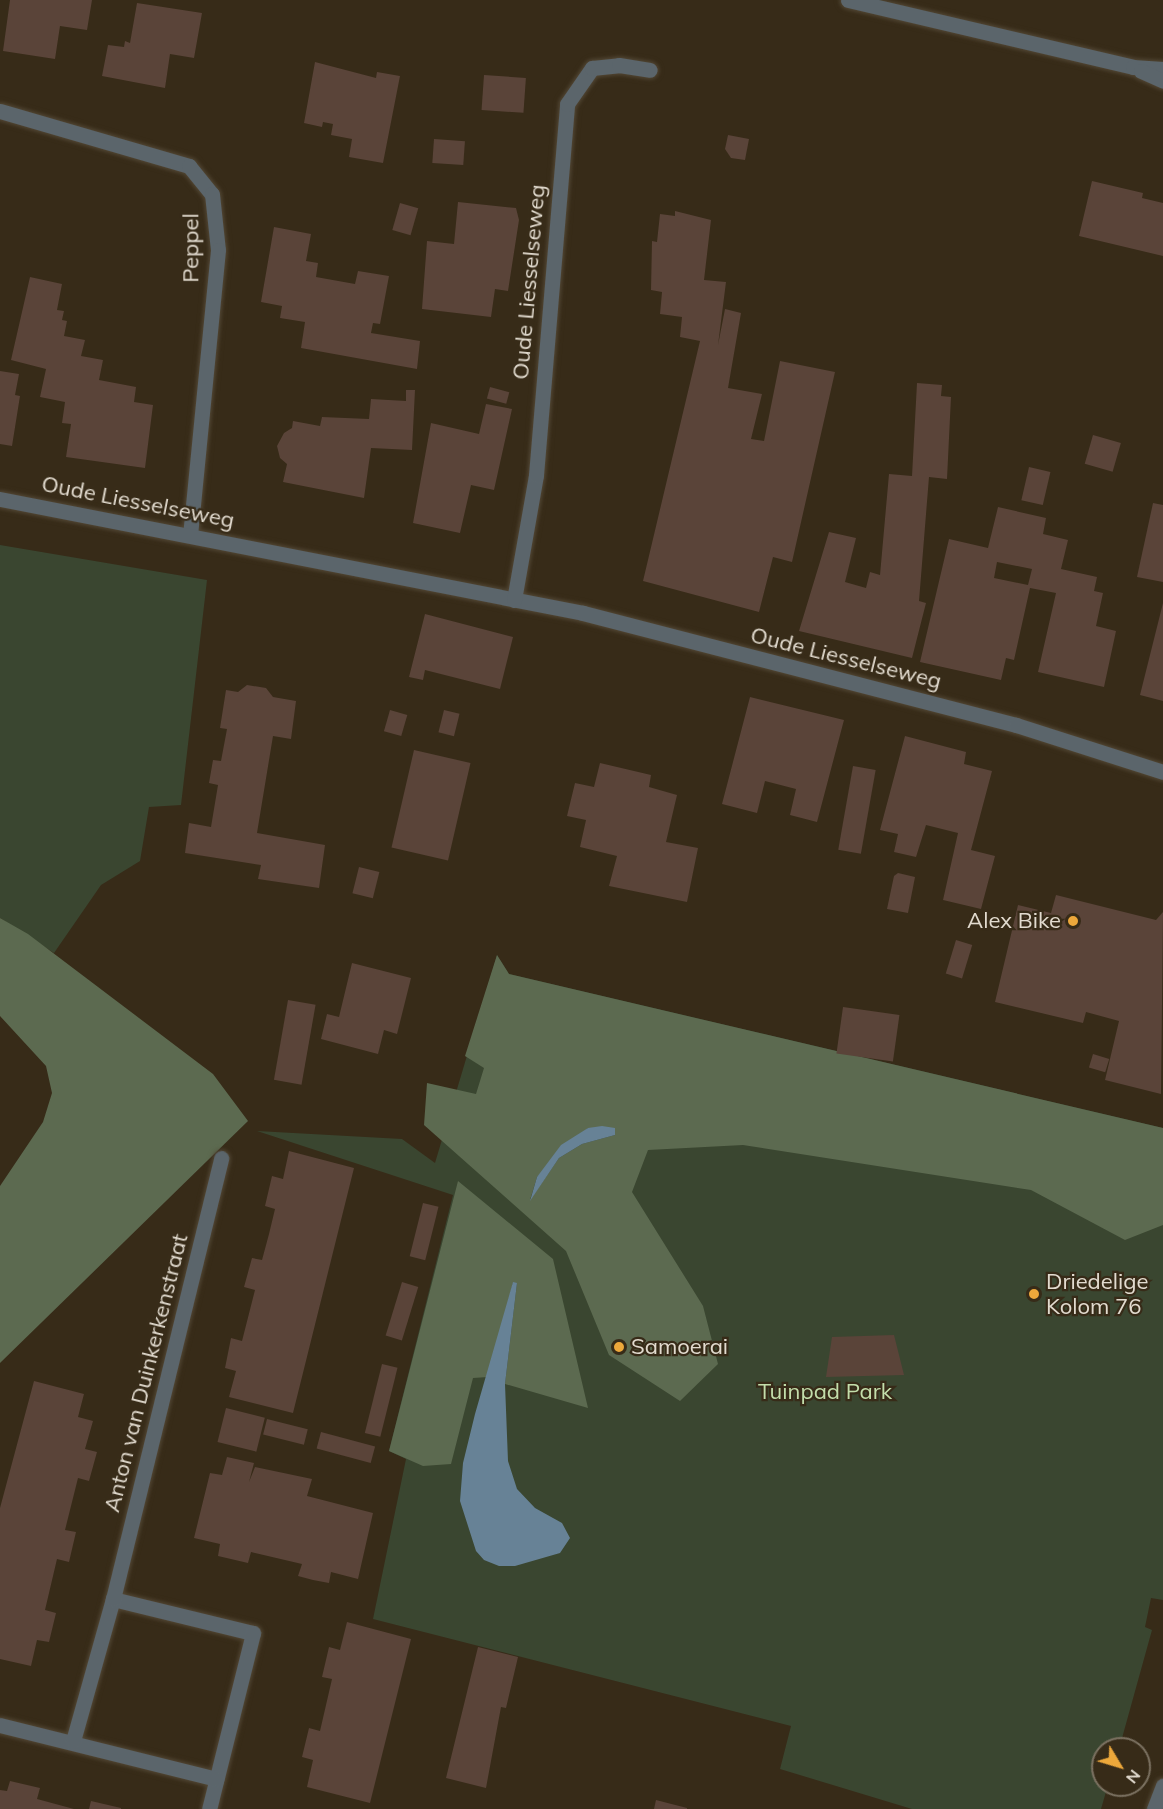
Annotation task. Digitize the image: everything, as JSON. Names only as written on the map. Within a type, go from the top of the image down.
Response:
[{"type":"street","points":[[848,0],[1133,66],[1163,69]]},
{"type":"street","name":"Oude Liesselseweg","points":[[514,600],[536,475],[567,104],[592,68],[618,65],[650,70]]},
{"type":"street","points":[[1133,66],[1163,81]]},
{"type":"street","name":"Peppel","points":[[0,111],[189,166],[212,194],[218,250],[190,534]]},
{"type":"street","name":"Oude Liesselseweg","points":[[0,499],[190,534],[583,613],[1016,725],[1163,772]]},
{"type":"street","name":"Anton van Duinkerkenstraat","points":[[73,1741],[113,1599],[221,1158]]},
{"type":"street","points":[[113,1599],[253,1633],[209,1809]]},
{"type":"street","points":[[0,1725],[73,1741],[216,1779]]},
{"type":"street","points":[[1154,1809],[1163,1786]]},
{"type":"green space","points":[[0,545],[207,580],[181,805],[149,807],[140,861],[101,885],[54,953],[0,918]]},
{"type":"green space","points":[[0,918],[28,934],[213,1074],[248,1121],[0,1363],[0,1186],[43,1122],[52,1093],[46,1066],[0,1016]]},
{"type":"green space","name":"Tuinpad Park","points":[[497,955],[509,974],[1163,1128],[1163,1600],[1151,1598],[1145,1627],[1152,1630],[1122,1737],[1091,1737],[1091,1797],[1104,1797],[1101,1809],[912,1809],[780,1769],[791,1726],[373,1619],[406,1459],[389,1451],[453,1195],[257,1131],[402,1139],[435,1163]]},
{"type":"green space","points":[[497,955],[509,974],[1163,1128],[1163,1225],[1125,1240],[1031,1190],[743,1145],[648,1150],[632,1192],[703,1306],[718,1364],[680,1401],[609,1355],[566,1251],[424,1125],[427,1083],[476,1094],[484,1068],[465,1056]],"holes":[[[588,1128],[615,1135],[582,1144],[559,1158],[530,1200],[537,1177]]]},
{"type":"green space","points":[[458,1181],[553,1259],[588,1408],[505,1384],[517,1283],[513,1283],[488,1377],[473,1378],[451,1464],[423,1466],[389,1451]]},
{"type":"water","points":[[602,1126],[615,1128],[615,1135],[582,1144],[559,1158],[530,1201],[537,1177],[561,1145],[588,1128]]},
{"type":"water","points":[[513,1282],[517,1283],[505,1384],[508,1461],[517,1489],[535,1508],[562,1523],[570,1538],[560,1553],[515,1566],[499,1566],[484,1560],[476,1551],[460,1501],[463,1463]]},
{"type":"building","points":[[10,0],[92,0],[87,30],[60,26],[55,59],[3,51]]},
{"type":"building","points":[[137,3],[202,13],[194,58],[170,54],[165,88],[102,76],[108,45],[124,47],[125,41],[130,43]]},
{"type":"building","points":[[315,62],[376,78],[377,72],[400,76],[383,163],[349,157],[352,139],[331,135],[333,124],[323,122],[322,127],[304,123]]},
{"type":"building","points":[[484,75],[526,78],[523,113],[482,110]]},
{"type":"building","points":[[728,135],[749,139],[745,160],[731,158],[725,149]]},
{"type":"building","points":[[434,139],[465,141],[463,165],[432,163]]},
{"type":"building","points":[[1092,181],[1143,193],[1142,198],[1163,203],[1163,256],[1079,236]]},
{"type":"building","points":[[458,202],[516,208],[519,220],[508,291],[495,289],[491,317],[422,309],[427,241],[454,244]]},
{"type":"building","points":[[400,203],[418,208],[411,235],[392,230]]},
{"type":"building","points":[[675,211],[711,220],[704,280],[726,282],[718,345],[725,309],[741,313],[728,388],[762,394],[751,439],[764,441],[780,361],[835,372],[792,562],[773,557],[759,612],[643,581],[700,341],[680,337],[682,317],[660,314],[662,292],[651,290],[652,241],[657,242],[660,214],[675,216]]},
{"type":"building","points":[[274,227],[311,234],[306,261],[318,263],[316,277],[355,284],[358,271],[389,276],[380,324],[373,323],[371,333],[420,341],[417,369],[301,348],[305,322],[280,318],[282,306],[261,302]]},
{"type":"building","points":[[30,277],[62,284],[57,310],[64,311],[62,320],[67,321],[64,336],[85,340],[81,356],[103,360],[99,380],[136,387],[134,402],[153,405],[145,468],[66,457],[71,424],[62,423],[65,402],[40,397],[46,369],[11,360]]},
{"type":"building","points":[[0,371],[19,374],[15,395],[20,396],[12,446],[0,444]]},
{"type":"building","points":[[917,383],[942,385],[941,396],[951,397],[947,479],[929,477],[919,601],[926,603],[912,658],[799,631],[829,532],[856,538],[845,582],[866,588],[870,572],[880,575],[889,474],[912,476]]},
{"type":"building","points":[[490,387],[509,392],[506,404],[487,399]]},
{"type":"building","points":[[406,390],[415,390],[412,450],[371,448],[364,498],[283,482],[287,464],[280,458],[277,446],[284,433],[292,428],[293,421],[320,426],[322,417],[369,419],[371,399],[406,401]]},
{"type":"building","points":[[486,404],[512,409],[494,490],[471,485],[460,533],[413,523],[431,423],[479,434]]},
{"type":"building","points":[[1093,435],[1121,443],[1113,472],[1085,464]]},
{"type":"building","points":[[1029,467],[1050,472],[1043,505],[1021,500]]},
{"type":"building","points":[[1153,503],[1163,505],[1163,582],[1137,577]]},
{"type":"building","points":[[998,507],[1046,518],[1043,534],[1068,540],[1061,569],[1097,577],[1094,591],[1103,593],[1096,626],[1116,631],[1104,687],[1038,672],[1056,593],[1030,588],[1014,660],[1006,658],[1001,680],[920,662],[949,539],[988,548]],"holes":[[[997,562],[1032,569],[1028,585],[994,578]]]},
{"type":"building","points":[[1163,603],[1163,701],[1140,695]]},
{"type":"building","points":[[425,614],[513,637],[500,689],[425,670],[423,680],[409,677]]},
{"type":"building","points":[[247,685],[266,688],[273,697],[296,701],[291,739],[273,736],[257,833],[325,845],[319,888],[258,879],[261,865],[185,853],[189,823],[211,827],[218,785],[209,783],[213,760],[221,761],[227,729],[220,728],[226,690],[238,692]]},
{"type":"building","points":[[750,697],[844,720],[817,822],[790,815],[796,789],[765,781],[757,813],[722,804]]},
{"type":"building","points":[[390,710],[407,715],[401,736],[384,731]]},
{"type":"building","points":[[444,710],[460,714],[454,736],[438,732]]},
{"type":"building","points":[[905,736],[966,752],[964,764],[992,771],[971,850],[995,856],[981,909],[943,900],[958,833],[926,825],[916,857],[894,852],[898,834],[880,830]]},
{"type":"building","points":[[414,750],[471,763],[448,860],[392,847]]},
{"type":"building","points":[[600,763],[651,775],[649,787],[677,795],[666,842],[698,848],[687,902],[609,886],[617,856],[580,847],[586,820],[567,816],[575,783],[594,787]]},
{"type":"building","points":[[853,766],[876,770],[861,854],[838,850]]},
{"type":"building","points":[[359,867],[379,872],[373,898],[352,893]]},
{"type":"building","points":[[898,873],[915,877],[908,913],[887,909],[894,876]]},
{"type":"building","points":[[1056,895],[1156,920],[1163,912],[1161,1094],[1105,1080],[1119,1021],[1086,1012],[1083,1023],[995,1002],[1018,905],[1051,913]]},
{"type":"building","points":[[956,940],[972,945],[962,978],[946,973]]},
{"type":"building","points":[[352,963],[411,978],[397,1034],[384,1030],[378,1054],[321,1039],[327,1014],[339,1017]]},
{"type":"building","points":[[288,1000],[316,1005],[302,1085],[274,1080]]},
{"type":"building","points":[[843,1007],[899,1015],[893,1061],[836,1054]]},
{"type":"building","points":[[1093,1054],[1109,1059],[1105,1072],[1089,1067]]},
{"type":"building","points":[[289,1151],[354,1168],[293,1413],[229,1397],[236,1371],[225,1368],[231,1338],[242,1341],[255,1290],[244,1287],[252,1258],[262,1260],[269,1234],[275,1209],[265,1206],[272,1176],[283,1179]]},
{"type":"building","points":[[423,1203],[439,1207],[425,1260],[410,1256]]},
{"type":"building","points":[[402,1282],[418,1287],[402,1341],[386,1336]]},
{"type":"building","points":[[894,1335],[904,1375],[826,1377],[832,1337]]},
{"type":"building","points":[[382,1364],[398,1368],[380,1437],[365,1433]]},
{"type":"building","points":[[34,1381],[84,1394],[78,1417],[93,1421],[85,1449],[97,1452],[89,1481],[78,1478],[65,1530],[76,1532],[69,1562],[57,1559],[45,1610],[56,1613],[49,1642],[37,1640],[31,1666],[0,1659],[0,1508]]},
{"type":"building","points":[[226,1408],[265,1418],[256,1452],[218,1442]]},
{"type":"building","points":[[267,1419],[308,1429],[304,1445],[263,1435]]},
{"type":"building","points":[[321,1432],[375,1446],[371,1463],[317,1448]]},
{"type":"building","points":[[227,1457],[254,1463],[249,1482],[255,1467],[312,1479],[307,1496],[373,1513],[358,1579],[331,1572],[329,1583],[313,1580],[298,1576],[302,1564],[251,1552],[248,1563],[218,1556],[220,1544],[194,1538],[210,1473],[222,1475]]},
{"type":"building","points":[[347,1622],[411,1639],[370,1803],[307,1787],[313,1760],[302,1757],[309,1728],[320,1731],[332,1679],[322,1677],[329,1647],[340,1650]]},
{"type":"building","points":[[478,1647],[518,1657],[506,1708],[501,1707],[486,1788],[446,1778]]},
{"type":"building","points":[[10,1781],[40,1788],[37,1799],[74,1809],[0,1809],[0,1790],[7,1791]]},
{"type":"building","points":[[656,1800],[687,1808],[687,1809],[654,1809]]},
{"type":"building","points":[[91,1801],[121,1808],[121,1809],[89,1809]]},
{"type":"place","name":"Alex Bike","points":[[1073,921]]},
{"type":"place","name":"Driedelige Kolom 76","points":[[1034,1294]]},
{"type":"place","name":"Samoerai","points":[[619,1347]]}]
